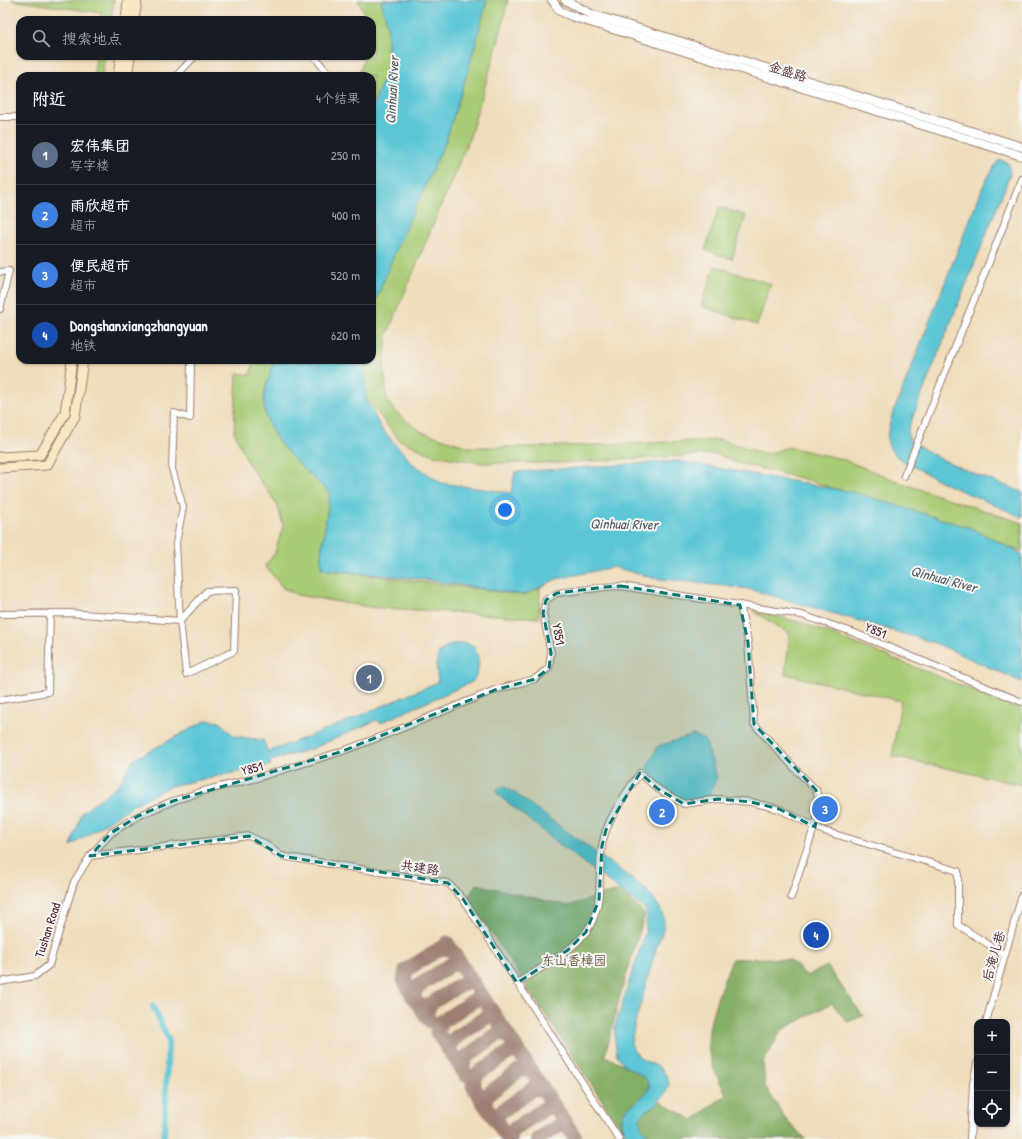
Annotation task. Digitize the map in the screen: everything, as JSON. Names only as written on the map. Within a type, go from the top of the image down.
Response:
[{"type":"main road","points":[[126,16],[128,0]]},
{"type":"main road","points":[[135,16],[137,0]]},
{"type":"main road","points":[[119,72],[120,60]]},
{"type":"main road","points":[[128,72],[129,60]]},
{"type":"main road","points":[[0,457],[40,455],[65,413],[71,364]]},
{"type":"main road","points":[[0,468],[47,465],[75,416],[82,364]]},
{"type":"street","name":"金盛路","points":[[552,0],[560,11],[586,20],[1022,156]]},
{"type":"street","name":"金盛路","points":[[565,0],[591,14],[1022,147]]},
{"type":"street","points":[[180,72],[191,60]]},
{"type":"street","points":[[317,60],[327,72]]},
{"type":"street","points":[[0,117],[16,118]]},
{"type":"street","points":[[904,476],[1022,179]]},
{"type":"street","points":[[0,272],[9,272],[0,309]]},
{"type":"street","points":[[180,622],[207,591],[236,590],[234,651],[186,674],[180,622],[176,543],[183,507],[172,469],[174,413],[190,418],[191,364]]},
{"type":"street","name":"Y851","points":[[90,856],[111,833],[138,816],[173,801],[207,790],[257,778],[340,752],[495,690],[535,679],[549,668],[551,653],[543,612],[546,600],[557,593],[622,586],[802,615],[852,632],[1022,702]]},
{"type":"street","points":[[740,605],[748,642],[754,724],[816,790],[819,801],[815,826],[791,897]]},
{"type":"street","points":[[0,614],[50,613],[180,622]]},
{"type":"street","points":[[0,700],[48,692],[50,613]]},
{"type":"street","points":[[517,983],[568,950],[586,932],[593,918],[599,900],[602,846],[606,830],[617,808],[640,773],[658,789],[684,804],[719,799],[751,802],[779,809],[824,831],[958,871],[958,925],[1005,955]]},
{"type":"street","name":"共建路","points":[[90,856],[249,836],[264,843],[281,856],[448,883],[463,899],[619,1139]]},
{"type":"street","name":"Tushan Road","points":[[0,982],[35,976],[49,965],[74,882],[90,856]]},
{"type":"street","name":"后淹儿巷","points":[[987,1019],[1022,895]]},
{"type":"street","points":[[970,1139],[974,1079]]},
{"type":"highlighted area","points":[[621,586],[740,605],[748,642],[754,724],[816,790],[819,801],[815,827],[779,809],[751,802],[719,799],[684,804],[658,789],[640,773],[606,830],[602,846],[599,900],[586,932],[568,950],[517,983],[463,899],[448,883],[281,856],[249,836],[90,856],[111,833],[138,816],[173,801],[340,752],[495,690],[535,679],[549,668],[551,653],[543,613],[546,600],[557,593],[605,587]]},
{"type":"green space","points":[[11,0],[114,0],[112,16],[101,16],[101,13]]},
{"type":"green space","points":[[358,0],[508,0],[498,43],[469,139],[387,335],[384,369],[387,401],[401,417],[422,432],[469,447],[534,447],[720,440],[768,454],[788,447],[842,459],[907,485],[1022,523],[1022,551],[939,525],[808,480],[734,462],[718,454],[560,463],[481,463],[433,455],[399,440],[366,398],[330,493],[321,555],[322,569],[524,595],[540,587],[539,618],[369,607],[297,595],[283,588],[265,566],[275,553],[283,526],[277,504],[249,465],[234,432],[237,373],[250,375],[253,364],[376,364],[376,72],[359,72],[364,60],[376,60],[376,16],[365,16]]},
{"type":"green space","points":[[96,60],[104,60],[103,72],[94,72]]},
{"type":"green space","points":[[719,207],[746,215],[732,259],[705,250]]},
{"type":"green space","points":[[715,266],[771,284],[757,325],[701,306]]},
{"type":"green space","points":[[753,611],[800,622],[1022,710],[1022,785],[892,756],[901,701],[785,674],[790,634]]},
{"type":"green space","name":"东山香樟园","points":[[476,884],[568,906],[620,890],[645,914],[620,996],[605,1056],[651,1077],[647,1094],[693,1120],[726,1095],[711,1063],[708,1046],[714,1008],[732,959],[768,958],[790,960],[807,976],[827,966],[863,1016],[847,1022],[832,1003],[782,1030],[763,1062],[765,1086],[786,1120],[806,1139],[633,1139],[617,1123],[468,898]]},
{"type":"water","name":"Qinhuai River","points":[[381,0],[487,0],[472,57],[447,138],[398,245],[376,300],[376,98],[388,66],[388,29]]},
{"type":"water","points":[[1000,160],[1008,163],[1010,173],[910,424],[908,437],[912,442],[939,458],[977,475],[1022,492],[1022,517],[948,485],[901,460],[891,450],[887,435],[892,416],[984,184],[997,162]]},
{"type":"water","name":"Qinhuai River","points":[[274,364],[364,364],[366,398],[380,427],[412,463],[441,483],[511,493],[515,472],[678,461],[852,492],[971,528],[1022,554],[1022,682],[935,643],[749,589],[653,578],[613,567],[557,579],[524,595],[420,579],[322,569],[321,555],[330,493],[288,453],[272,430],[266,417],[264,404],[267,382]]},
{"type":"water","points":[[465,643],[474,646],[479,664],[477,673],[472,682],[380,723],[377,720],[314,748],[270,761],[271,765],[170,786],[135,804],[71,846],[82,813],[118,785],[133,760],[207,720],[220,722],[234,736],[263,740],[268,752],[343,723],[438,682],[436,664],[439,652],[451,644]]},
{"type":"water","points":[[694,735],[705,740],[717,778],[708,798],[684,800],[661,787],[647,768],[658,746]]},
{"type":"water","points":[[503,786],[644,888],[660,908],[664,921],[663,928],[635,1023],[631,1042],[633,1050],[643,1060],[659,1067],[667,1076],[669,1085],[665,1094],[656,1105],[644,1112],[639,1120],[645,1132],[655,1139],[628,1139],[623,1128],[623,1113],[644,1095],[650,1087],[646,1079],[625,1066],[617,1055],[615,1042],[615,1026],[645,933],[647,915],[645,909],[563,847],[497,794],[497,789]]},
{"type":"waterway","points":[[153,1006],[168,1039],[164,1139]]},
{"type":"taxiway","points":[[447,943],[576,1139]]},
{"type":"taxiway","points":[[413,997],[404,980],[406,970],[441,948],[451,949]]},
{"type":"taxiway","points":[[426,1015],[413,997],[417,987],[452,964],[461,965]]},
{"type":"taxiway","points":[[430,1021],[426,1015],[430,1004],[465,982],[474,984]]},
{"type":"taxiway","points":[[449,1050],[437,1032],[441,1022],[476,999],[485,1000]]},
{"type":"taxiway","points":[[462,1069],[449,1050],[451,1041],[488,1016],[496,1018]]},
{"type":"taxiway","points":[[466,1075],[462,1069],[466,1057],[499,1033],[508,1036]]},
{"type":"taxiway","points":[[485,1105],[473,1086],[478,1073],[510,1052],[519,1052]]},
{"type":"taxiway","points":[[497,1122],[485,1105],[488,1094],[520,1070],[531,1070]]},
{"type":"taxiway","points":[[508,1139],[497,1122],[499,1113],[534,1088],[543,1089]]},
{"type":"taxiway","points":[[510,1139],[510,1133],[514,1129],[547,1107],[556,1108]]},
{"type":"taxiway","points":[[538,1139],[558,1126],[567,1126]]},
{"type":"place","name":"宏伟集团","points":[[369,678]]},
{"type":"place","name":"便民超市","points":[[825,809]]},
{"type":"place","name":"雨欣超市","points":[[662,812]]},
{"type":"place","name":"Dongshanxiangzhangyuan","points":[[816,935]]}]
